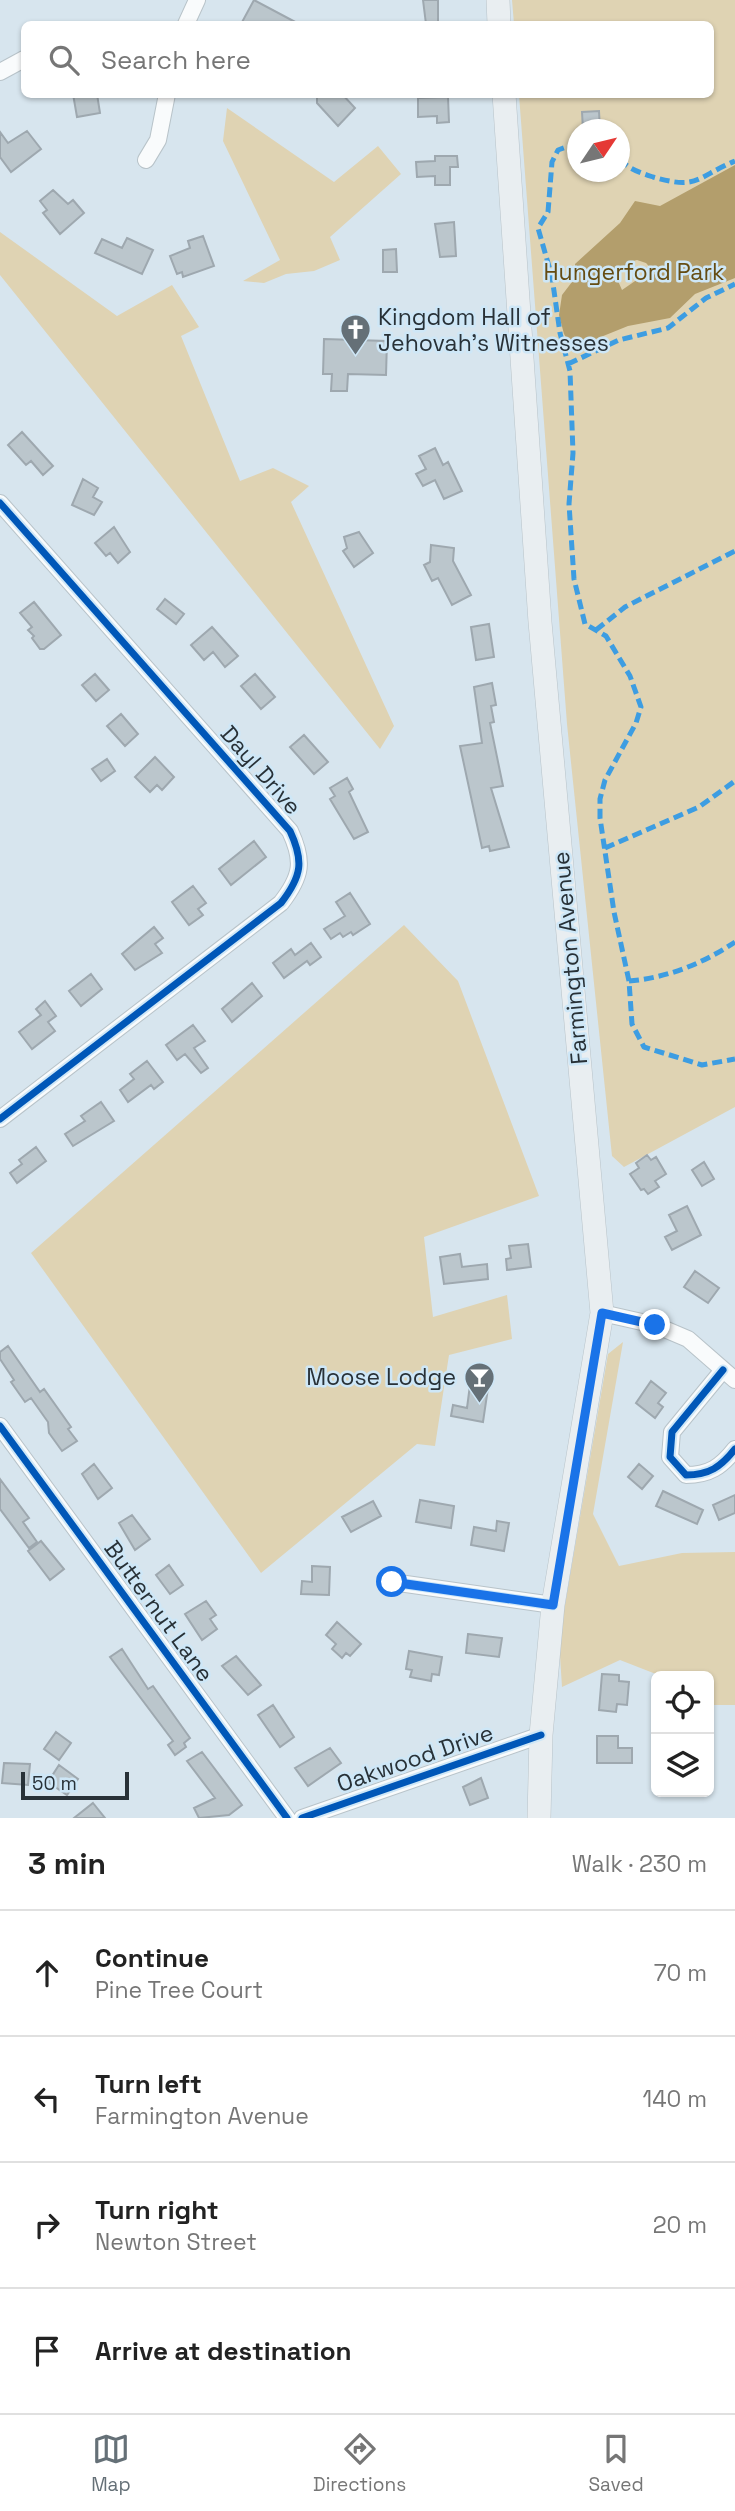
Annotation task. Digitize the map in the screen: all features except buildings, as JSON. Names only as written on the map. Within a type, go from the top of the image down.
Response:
[{"type":"main road","points":[[498,0],[499,21]]},
{"type":"main road","name":"Farmington Avenue","points":[[504,98],[540,622],[602,1313],[553,1605],[541,1735],[539,1818]]},
{"type":"street","points":[[187,21],[197,0]]},
{"type":"street","points":[[0,72],[21,61]]},
{"type":"street","points":[[146,160],[158,140],[166,98]]},
{"type":"street","name":"Dayl Drive","points":[[0,503],[290,831],[300,854],[295,885],[281,903],[0,1119]]},
{"type":"street","points":[[602,1313],[655,1325],[688,1339],[729,1375],[672,1432],[670,1457],[686,1475],[706,1475],[726,1461],[735,1449]]},
{"type":"street","name":"Butternut Lane","points":[[0,1426],[287,1818]]},
{"type":"street","points":[[392,1582],[553,1605]]},
{"type":"street","name":"Oakwood Drive","points":[[302,1818],[541,1735]]},
{"type":"green space","name":"Hungerford Park","points":[[512,0],[735,0],[735,1107],[624,1167],[612,1156],[567,724],[519,98],[714,98],[714,21],[514,21]]},
{"type":"green space","points":[[227,108],[334,182],[378,146],[401,174],[330,237],[340,260],[314,271],[286,274],[264,283],[243,281],[280,260],[223,141]]},
{"type":"green space","points":[[0,232],[117,316],[172,285],[199,327],[181,336],[240,481],[273,468],[309,486],[291,502],[394,726],[380,749],[0,275]]},
{"type":"green space","points":[[404,925],[458,981],[539,1196],[424,1237],[433,1317],[507,1295],[512,1339],[449,1355],[435,1446],[417,1444],[261,1573],[31,1253]]},
{"type":"green space","points":[[623,1342],[593,1514],[619,1566],[682,1553],[735,1552],[735,1705],[714,1705],[714,1671],[651,1672],[620,1660],[562,1687],[559,1640],[608,1354]]},
{"type":"shaded area","points":[[735,165],[735,278],[695,294],[670,318],[628,326],[576,347],[571,346],[564,334],[559,315],[562,295],[575,278],[575,264],[620,223],[635,201],[660,206]],"holes":[[[637,260],[646,263],[655,273],[653,277],[638,279],[622,290],[618,281],[624,267]]]},
{"type":"marked path","points":[[567,147],[558,150],[552,162],[548,212],[538,228],[552,277],[560,333],[570,371],[573,453],[569,504],[574,579],[585,624],[606,636],[630,676],[641,707],[636,723],[605,780],[600,799],[600,818],[614,912],[629,981],[632,1024],[644,1047],[702,1065],[735,1059]]},
{"type":"marked path","points":[[630,167],[668,181],[688,182],[735,161]]},
{"type":"marked path","points":[[568,364],[619,340],[668,328],[706,298],[735,284]]},
{"type":"marked path","points":[[596,630],[625,607],[735,551]]},
{"type":"marked path","points":[[605,848],[699,807],[735,781]]},
{"type":"marked path","points":[[629,981],[657,977],[685,968],[711,957],[735,942]]},
{"type":"cycle path","points":[[0,503],[290,831],[299,860],[297,876],[281,903],[0,1119]]},
{"type":"cycle path","points":[[723,1370],[672,1432],[670,1457],[686,1475],[694,1475],[714,1469],[735,1449]]},
{"type":"cycle path","points":[[0,1426],[287,1818]]},
{"type":"cycle path","points":[[392,1582],[553,1605]]},
{"type":"cycle path","points":[[302,1818],[541,1735]]},
{"type":"place","name":"Kingdom Hall of Jehovah's Witnesses","points":[[355,357]]},
{"type":"place","name":"Moose Lodge","points":[[479,1404]]},
{"type":"route","points":[[392,1582],[553,1605],[602,1313],[655,1325]]}]
